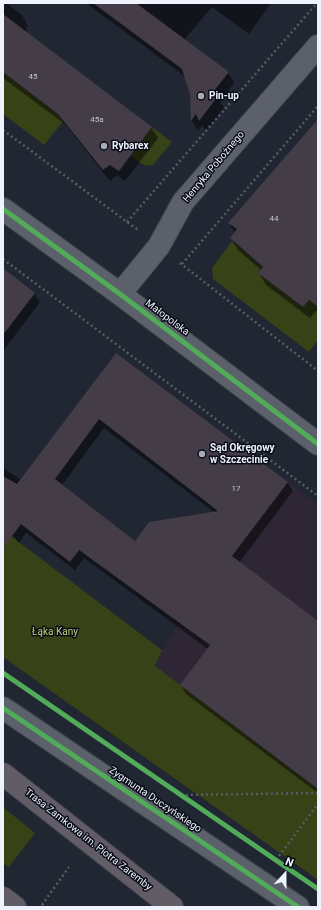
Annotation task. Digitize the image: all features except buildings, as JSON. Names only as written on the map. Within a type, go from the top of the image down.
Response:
[{"type":"main road","name":"Trasa Zamkowa im. Piotra Zaremby","points":[[3,774],[172,907]]},
{"type":"main road","points":[[3,898],[15,907]]},
{"type":"street","name":"Henryka Pobożnego","points":[[120,294],[159,246],[184,202],[318,46]]},
{"type":"street","name":"Małopolska","points":[[3,209],[120,294],[318,444]]},
{"type":"street","name":"Zygmunta Duczyńskiego","points":[[3,708],[298,907]]},
{"type":"path","points":[[127,222],[317,3]]},
{"type":"path","points":[[182,264],[318,106]]},
{"type":"path","points":[[3,130],[159,246],[318,371]]},
{"type":"path","points":[[3,259],[318,496]]},
{"type":"path","points":[[173,790],[192,803]]},
{"type":"path","points":[[180,795],[318,792]]},
{"type":"path","points":[[282,865],[274,859],[318,804]]},
{"type":"path","points":[[40,907],[69,867]]},
{"type":"path","points":[[42,904],[47,907]]},
{"type":"shaded area","points":[[288,482],[318,504],[318,814],[155,666],[162,650],[178,626]]},
{"type":"green space","points":[[3,72],[65,119],[44,145],[3,114]]},
{"type":"green space","points":[[152,127],[172,142],[153,165],[150,166],[141,163],[131,155]]},
{"type":"green space","points":[[232,241],[263,267],[258,273],[303,307],[309,300],[318,307],[318,340],[309,352],[213,279],[212,268]]},
{"type":"green space","name":"Łąka Kany","points":[[3,530],[162,650],[155,666],[318,788],[318,880],[3,657]]},
{"type":"green space","points":[[3,807],[35,833],[9,867],[3,863]]},
{"type":"cycle path","points":[[3,209],[120,294],[318,444]]},
{"type":"cycle path","points":[[3,673],[318,889]]},
{"type":"cycle path","points":[[3,708],[298,907]]},
{"type":"place","name":"Pin-up","points":[[201,96]]},
{"type":"place","name":"Rybarex","points":[[104,146]]},
{"type":"place","name":"Sąd Okręgowy w Szczecinie","points":[[202,454]]}]
